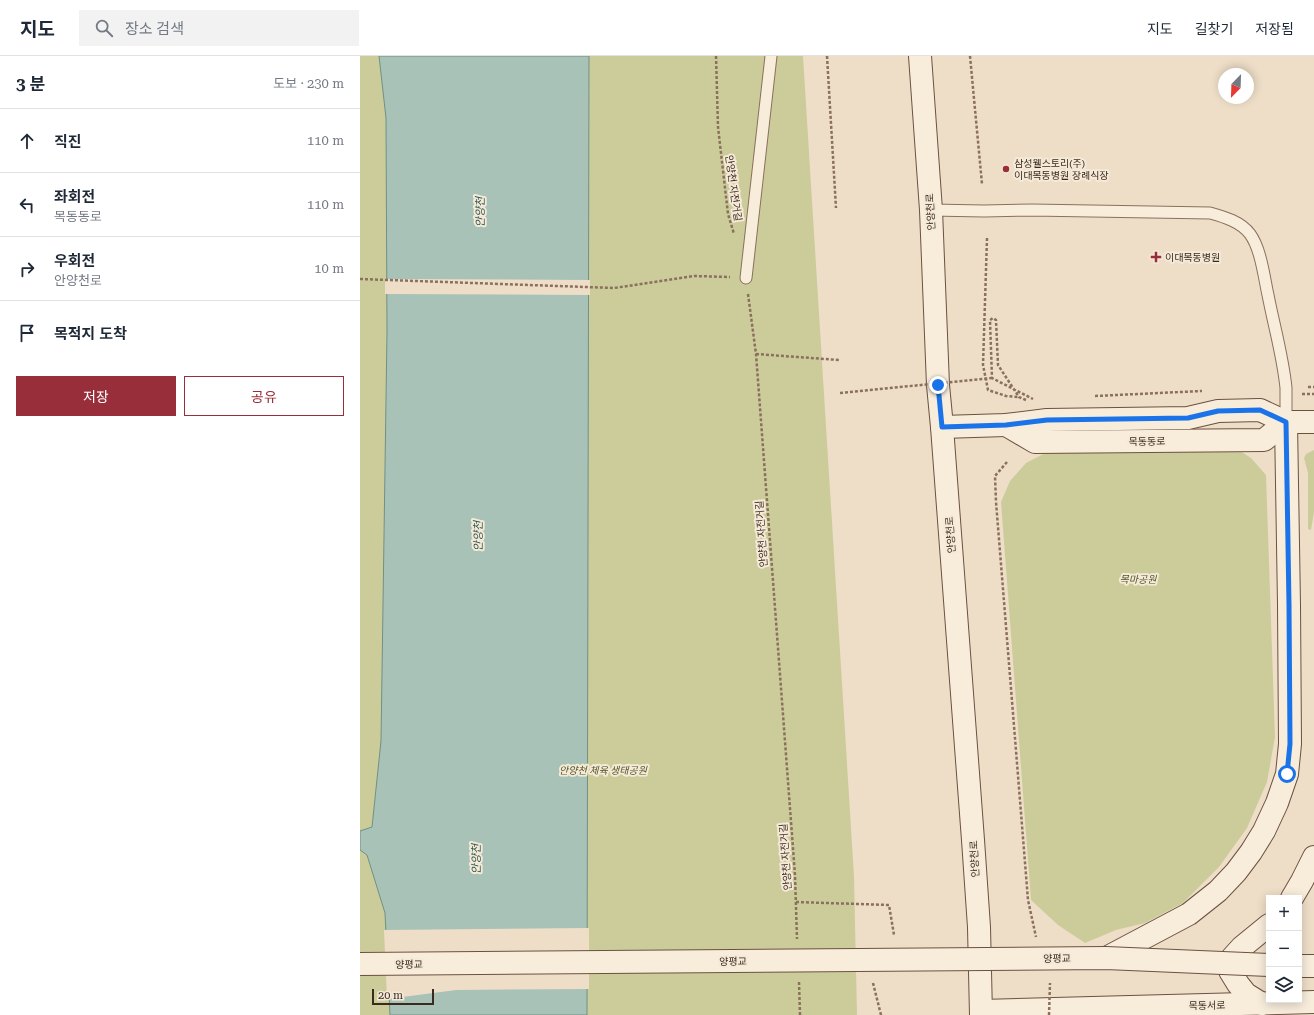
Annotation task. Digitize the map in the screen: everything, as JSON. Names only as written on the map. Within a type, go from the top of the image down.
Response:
[{"type":"main road","name":"안양천로","points":[[920,56],[931,210],[938,385],[973,840],[981,1013]]},
{"type":"main road","points":[[942,427],[1006,425],[1047,420],[1188,418],[1218,411],[1260,410],[1286,422],[1314,422]]},
{"type":"main road","points":[[1106,958],[1189,914],[1222,886],[1236,872],[1251,852],[1264,831],[1278,803],[1287,774],[1290,744],[1286,422]]},
{"type":"main road","name":"목동동로","points":[[1006,425],[1035,442],[1264,440],[1286,422]]},
{"type":"main road","points":[[1294,895],[1314,857]]},
{"type":"main road","points":[[1262,1004],[1246,994],[1230,971],[1232,958],[1242,947],[1266,927]]},
{"type":"main road","points":[[1106,958],[1266,965]]},
{"type":"main road","name":"양평교","points":[[360,964],[1106,958]]},
{"type":"main road","points":[[1302,966],[1314,966]]},
{"type":"main road","name":"목동서로","points":[[981,1013],[1314,1002]]},
{"type":"lane","points":[[746,278],[771,56]]},
{"type":"lane","points":[[931,210],[1210,213],[1221,216],[1243,227],[1251,235],[1263,268],[1286,388],[1286,422]]},
{"type":"lane","points":[[1167,967],[1204,968],[1216,963],[1242,947]]},
{"type":"path","name":"안양천 자전거길","points":[[716,56],[718,127],[728,214],[734,235]]},
{"type":"path","points":[[827,56],[836,208]]},
{"type":"path","points":[[970,56],[982,184]]},
{"type":"path","points":[[987,238],[983,365],[988,390],[1006,396],[1041,398]]},
{"type":"path","points":[[361,279],[614,288],[694,276],[746,278]]},
{"type":"path","name":"안양천 자전거길","points":[[746,278],[756,354],[796,902],[797,940]]},
{"type":"path","points":[[992,378],[990,320],[993,318],[996,320],[998,365],[1019,397]]},
{"type":"path","points":[[756,354],[839,360]]},
{"type":"path","points":[[840,393],[992,378],[1031,398]]},
{"type":"path","points":[[1308,387],[1314,388]]},
{"type":"path","points":[[1088,396],[1206,391]]},
{"type":"path","points":[[1007,462],[995,476],[996,502],[1028,900],[1036,932]]},
{"type":"path","points":[[796,902],[889,905],[894,935]]},
{"type":"path","points":[[798,977],[800,1015]]},
{"type":"path","points":[[873,983],[881,1015]]},
{"type":"path","points":[[1049,1015],[1050,983]]},
{"type":"green space","name":"안양천 체육 생태공원","points":[[360,56],[803,56],[854,876],[857,1015],[360,1015]]},
{"type":"green space","name":"목마공원","points":[[1234,447],[1251,458],[1266,475],[1275,737],[1267,782],[1247,828],[1219,867],[1183,903],[1145,923],[1116,930],[1085,943],[1058,925],[1031,900],[1001,502],[1010,481],[1026,463],[1053,449]]},
{"type":"green space","points":[[1314,450],[1314,512],[1311,530],[1308,529],[1308,473],[1304,458],[1306,454]]},
{"type":"water","name":"안양천","points":[[379,56],[589,56],[587,1015],[390,1015],[385,913],[367,855],[360,850],[360,831],[372,827],[381,741],[387,332],[386,118]]},
{"type":"pier","points":[[385,279],[590,280],[590,295],[385,294]]},
{"type":"pier","points":[[589,928],[589,989],[456,990],[387,999],[384,930]]},
{"type":"place","name":"삼성웰스토리(주) 이대목동병원 장례식장","points":[[1006,169]]},
{"type":"place","name":"이대목동병원","points":[[1156,257]]},
{"type":"route","points":[[938,385],[942,427],[1006,425],[1047,420],[1188,418],[1218,411],[1260,410],[1286,422],[1290,744],[1287,774]]}]
